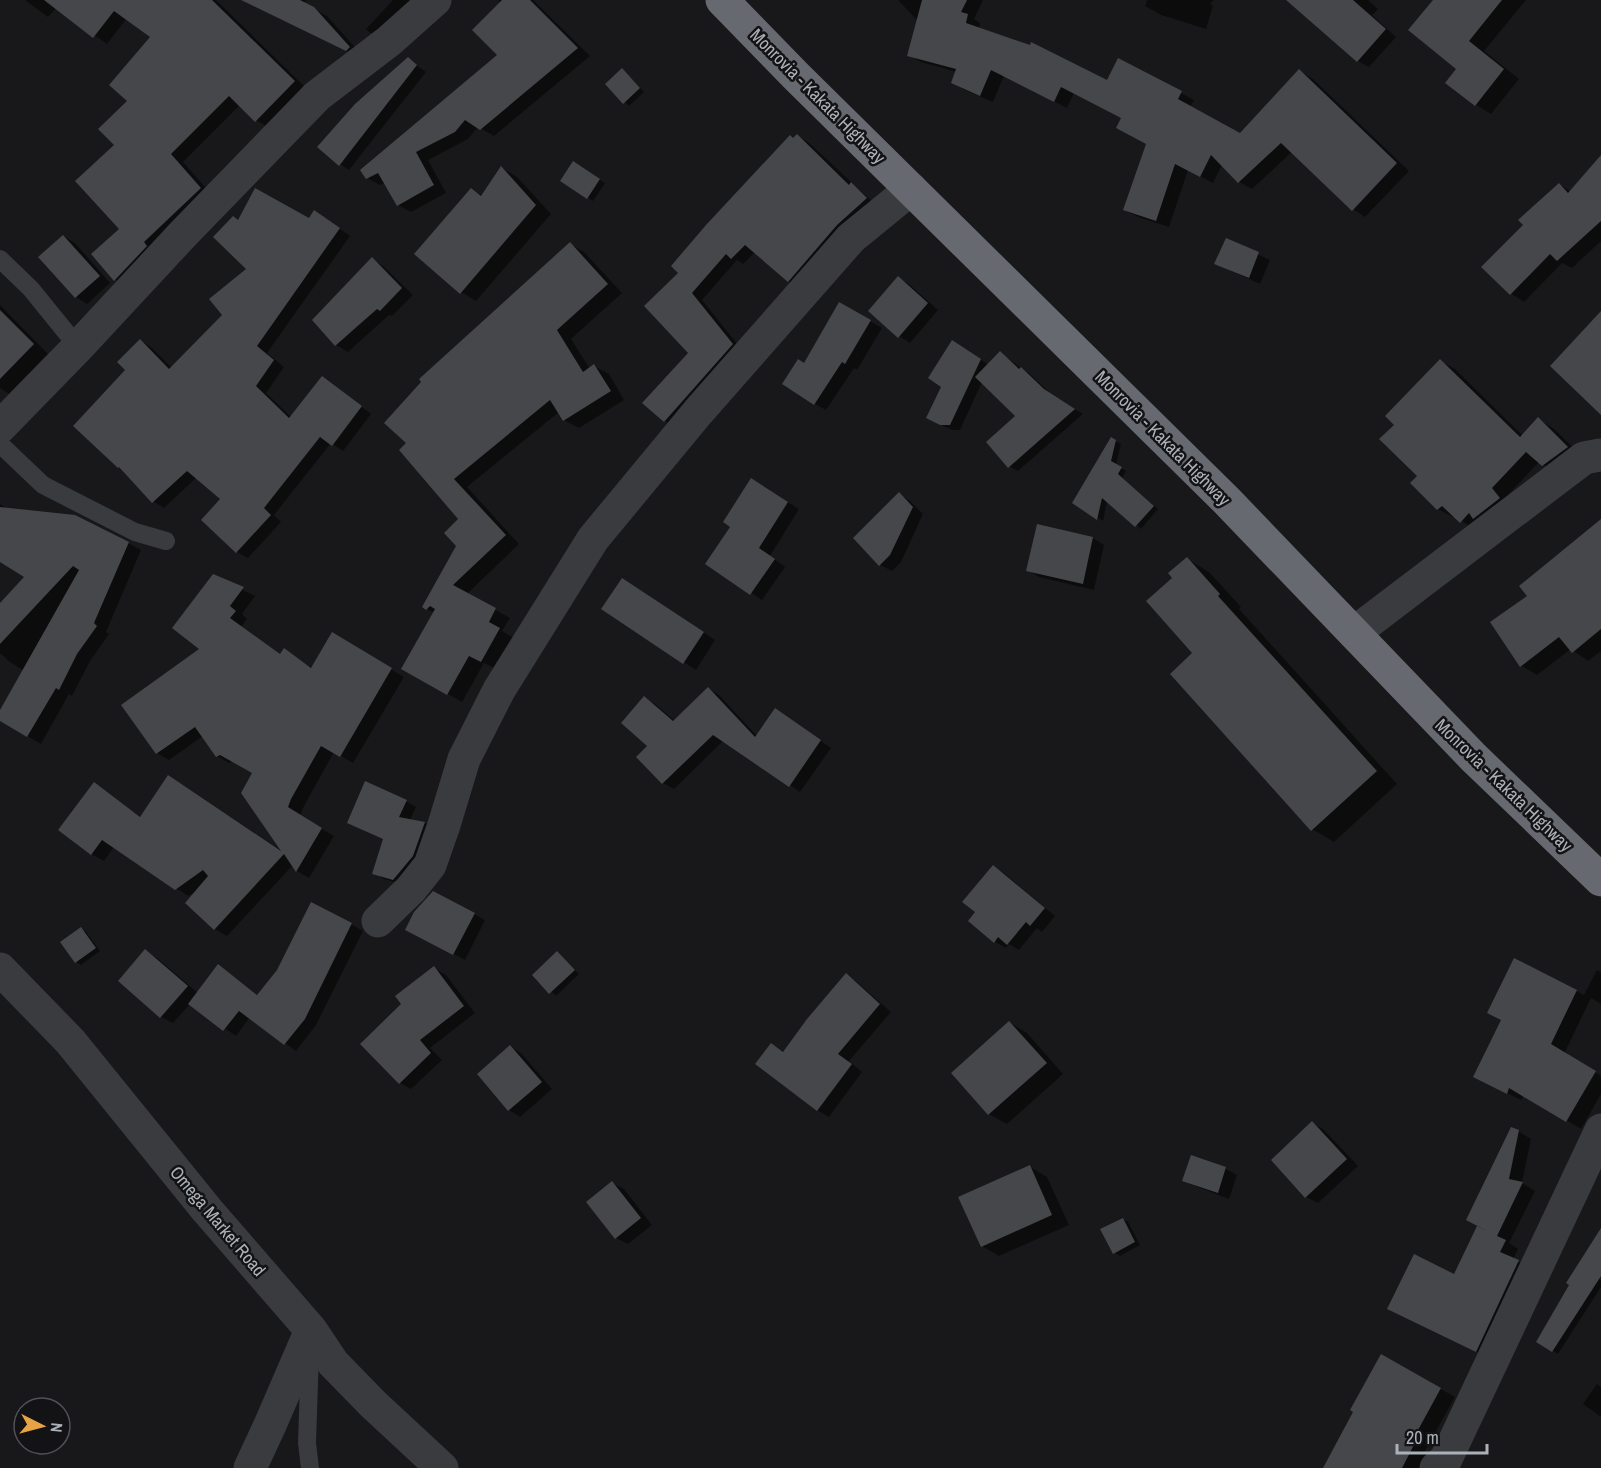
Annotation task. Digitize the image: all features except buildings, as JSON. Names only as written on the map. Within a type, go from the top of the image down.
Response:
[{"type":"highway","name":"Monrovia - Kakata Highway","points":[[722,0],[1227,501],[1473,757],[1601,880]]},
{"type":"street","points":[[0,427],[317,96],[389,41],[435,0]]},
{"type":"street","points":[[378,921],[411,890],[430,865],[464,759],[499,690],[593,539],[698,412],[851,238],[911,189]]},
{"type":"street","points":[[1354,633],[1584,458],[1600,455]]},
{"type":"street","name":"Omega Market Road","points":[[0,969],[70,1041],[207,1210],[311,1330],[333,1363],[442,1468]]},
{"type":"street","points":[[1436,1468],[1446,1459],[1601,1130]]},
{"type":"street","points":[[250,1468],[311,1330]]},
{"type":"lane","points":[[0,259],[31,289],[78,347]]},
{"type":"lane","points":[[0,444],[43,485],[135,532],[166,541]]},
{"type":"lane","points":[[310,1468],[307,1443],[311,1330]]}]
